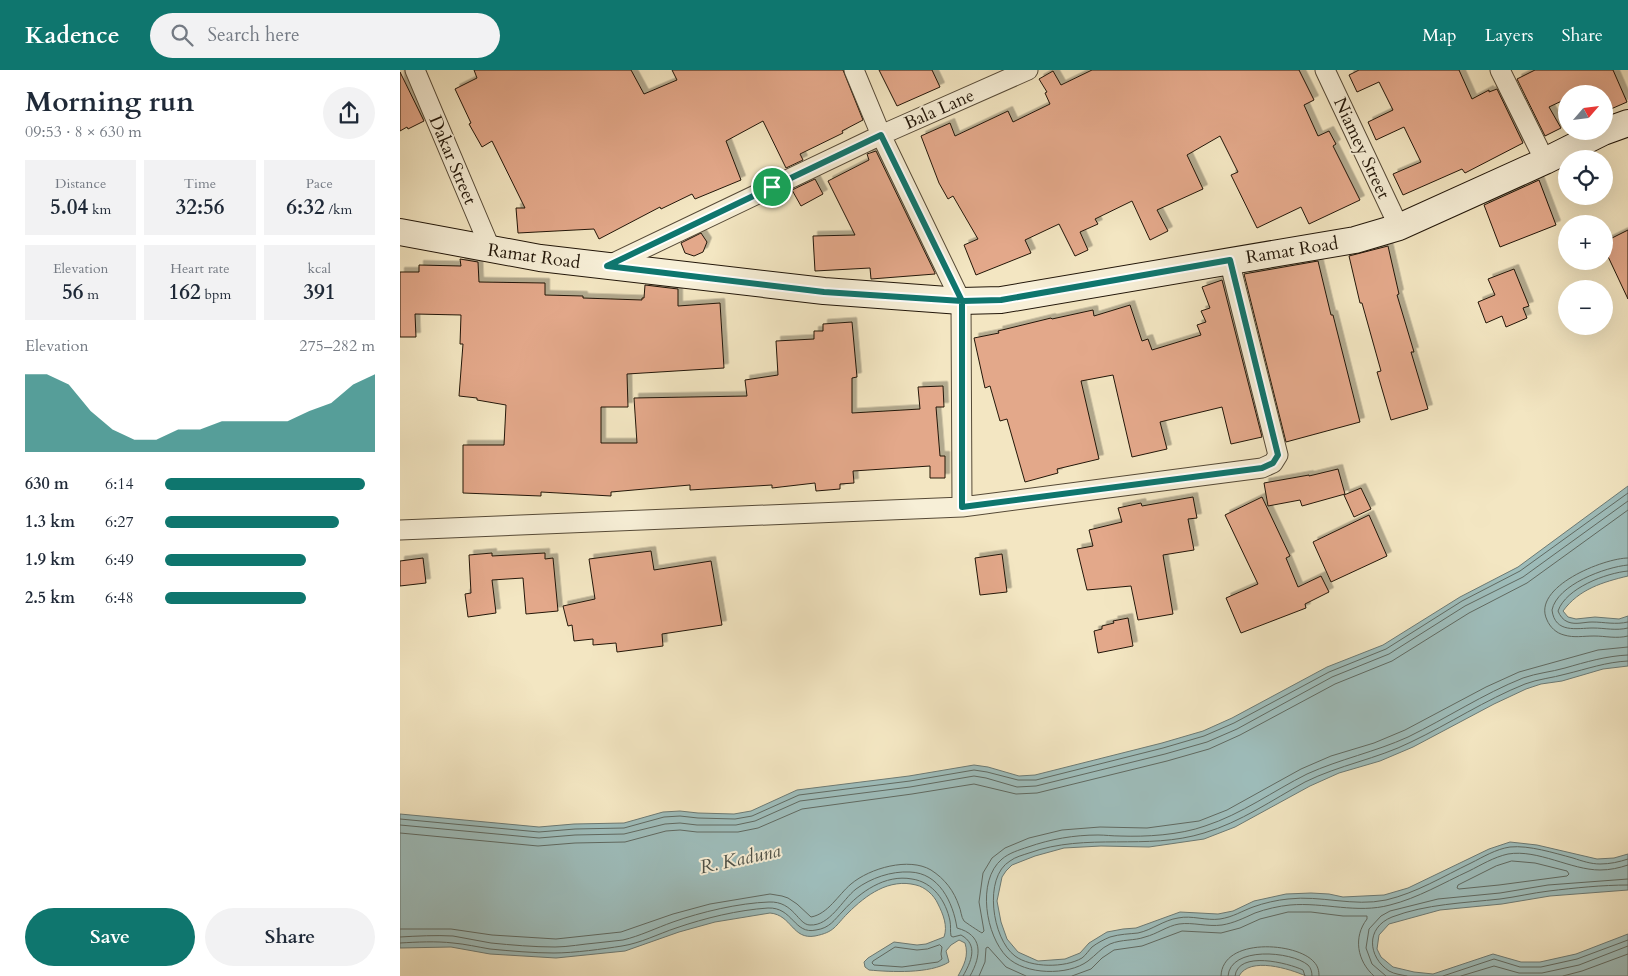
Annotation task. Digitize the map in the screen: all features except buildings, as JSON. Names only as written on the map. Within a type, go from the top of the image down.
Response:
[{"type":"street","name":"Dakar Street","points":[[415,70],[491,250]]},
{"type":"street","points":[[854,70],[881,135],[962,301],[962,507]]},
{"type":"street","name":"Bala Lane","points":[[607,266],[881,135],[1028,70]]},
{"type":"street","name":"Niamey Street","points":[[1325,70],[1399,227]]},
{"type":"street","points":[[1500,70],[1544,161]]},
{"type":"street","name":"Ramat Road","points":[[400,232],[540,258],[824,292],[962,301],[1001,300],[1355,240],[1399,227],[1604,132],[1628,123]]},
{"type":"street","points":[[400,530],[962,507],[1262,468],[1273,463],[1278,455],[1230,260]]},
{"type":"water","name":"R. Kaduna","points":[[1628,486],[1628,576],[1601,584],[1584,592],[1569,603],[1563,611],[1568,617],[1576,619],[1595,617],[1619,619],[1628,616],[1628,666],[1603,669],[1526,689],[1413,747],[1380,761],[1339,773],[1310,786],[1235,827],[1204,839],[1149,847],[1101,846],[1064,848],[1035,856],[1012,865],[1006,871],[1002,877],[997,901],[1007,939],[1018,952],[1038,961],[1065,959],[1080,953],[1089,943],[1107,932],[1136,928],[1180,912],[1218,914],[1233,911],[1254,901],[1286,894],[1311,893],[1343,897],[1384,895],[1408,888],[1489,849],[1510,842],[1537,845],[1597,859],[1614,858],[1628,854],[1628,890],[1550,896],[1502,904],[1440,910],[1389,924],[1379,935],[1377,949],[1381,957],[1393,967],[1433,974],[1493,954],[1521,962],[1540,962],[1576,954],[1628,934],[1628,976],[1306,976],[1290,970],[1261,965],[1244,970],[1239,976],[958,976],[966,956],[965,943],[959,940],[946,951],[949,962],[932,969],[910,971],[869,970],[865,967],[864,962],[894,942],[917,945],[926,944],[944,937],[944,920],[934,898],[923,888],[906,883],[887,886],[870,894],[831,930],[815,936],[801,934],[783,918],[770,913],[715,922],[679,932],[625,951],[556,958],[490,954],[451,947],[400,948],[400,814],[539,827],[624,823],[663,812],[734,814],[751,811],[797,790],[909,776],[974,765],[1019,776],[1035,775],[1162,743],[1203,731],[1232,718],[1327,667],[1383,645],[1460,597],[1518,567]]},
{"type":"route","points":[[772,187],[607,266],[824,292],[962,301],[1001,300],[1230,260],[1278,455],[1273,463],[1262,468],[962,507],[962,301],[881,135],[772,187]]}]
